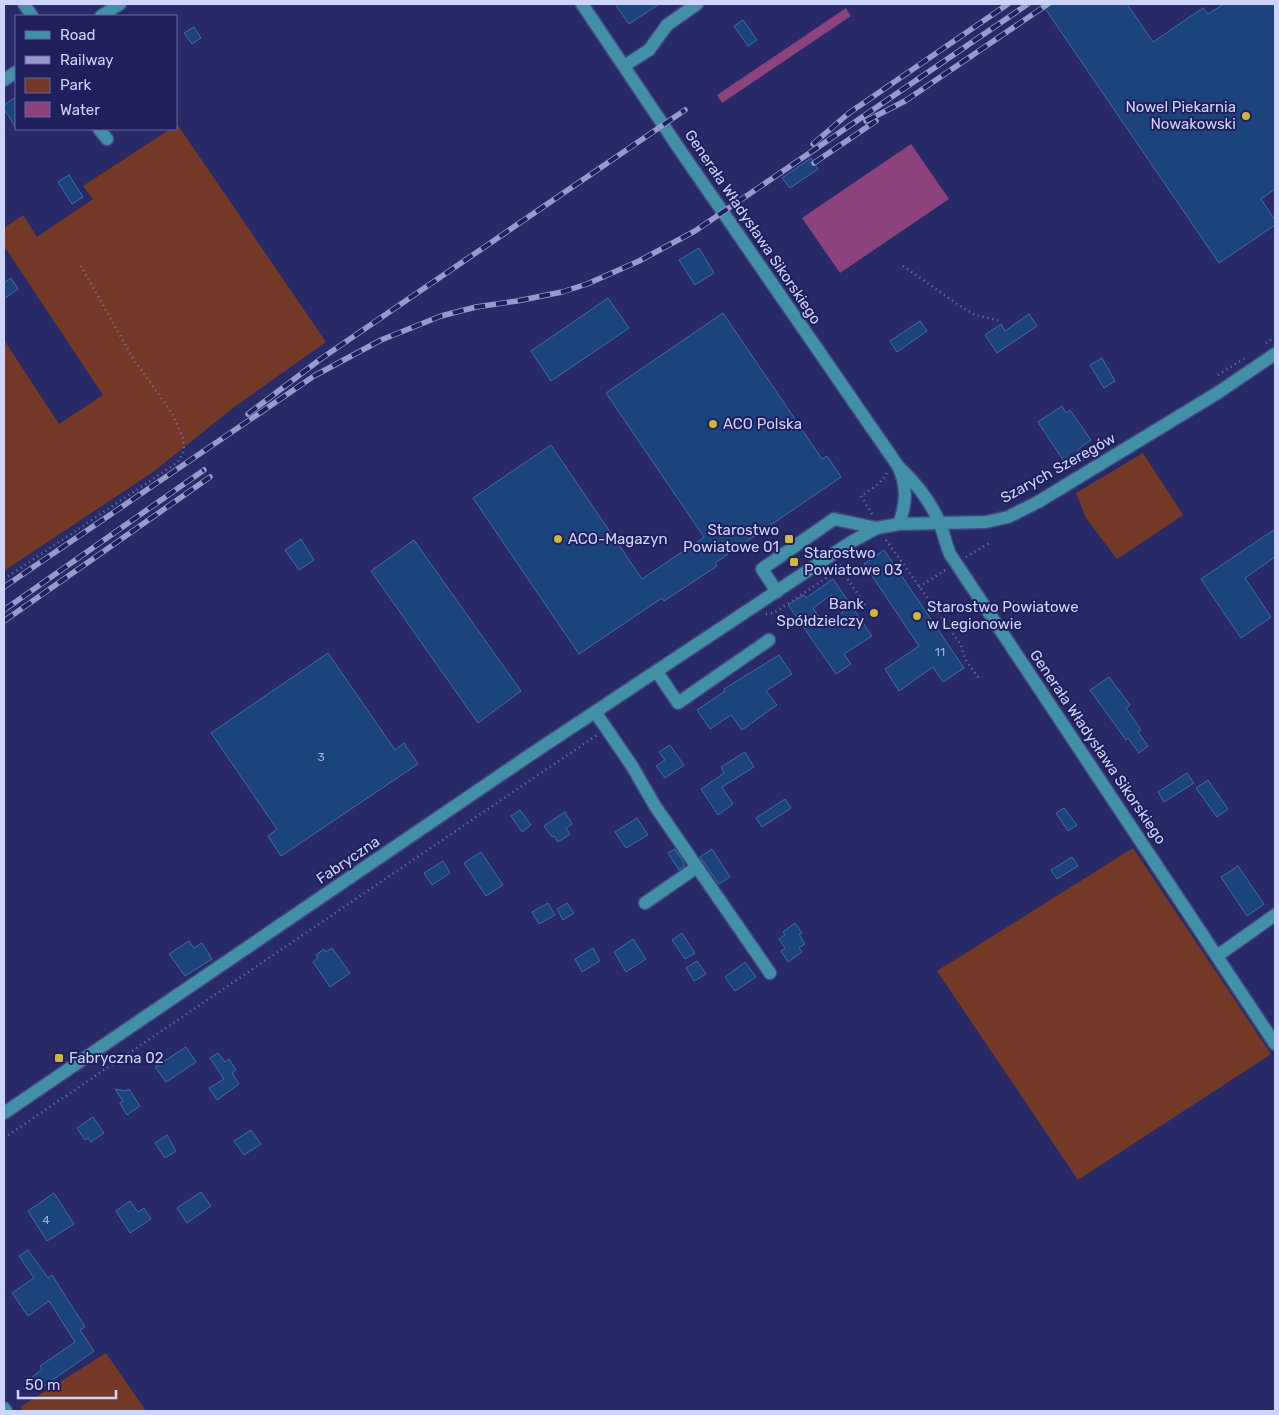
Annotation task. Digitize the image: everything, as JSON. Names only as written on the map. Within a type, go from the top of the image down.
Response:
[{"type":"street","points":[[24,4],[31,15]]},
{"type":"street","points":[[103,11],[120,4]]},
{"type":"street","name":"Generała Władysława Sikorskiego","points":[[582,4],[905,486],[906,502],[899,524]]},
{"type":"street","points":[[624,66],[649,50],[667,25],[697,4]]},
{"type":"street","points":[[4,80],[15,73]]},
{"type":"street","name":"Szarych Szeregów","points":[[712,635],[852,542],[875,523],[940,524],[986,522],[1008,517],[1031,506],[1219,392],[1275,354]]},
{"type":"street","name":"Generała Władysława Sikorskiego","points":[[892,467],[913,480],[924,495],[940,524],[946,545],[956,563],[1275,1044]]},
{"type":"street","points":[[906,502],[917,496],[924,495]]},
{"type":"street","points":[[777,592],[762,569],[834,519],[875,523]]},
{"type":"street","name":"Fabryczna","points":[[4,1113],[595,712],[712,635]]},
{"type":"street","points":[[657,672],[678,703],[769,640]]},
{"type":"street","points":[[595,712],[632,766],[655,806],[770,973]]},
{"type":"street","points":[[645,903],[697,867]]},
{"type":"street","points":[[1217,956],[1275,915]]},
{"type":"path","points":[[4,579],[178,462],[184,451],[183,438],[172,413],[134,360],[81,266]]},
{"type":"path","points":[[903,266],[975,315],[1002,321]]},
{"type":"path","points":[[875,523],[861,496],[879,483],[892,467]]},
{"type":"path","points":[[881,541],[886,539],[960,646],[964,659],[980,680]]},
{"type":"path","points":[[763,613],[774,613],[845,562]]},
{"type":"path","points":[[839,567],[867,606]]},
{"type":"path","points":[[4,1138],[606,729]]},
{"type":"green space","points":[[178,125],[326,342],[233,408],[153,472],[4,571],[4,340],[59,424],[103,395],[4,246],[4,228],[23,215],[37,237],[93,199],[83,186],[168,130],[178,130]]},
{"type":"green space","points":[[1143,453],[1183,515],[1117,559],[1086,518],[1076,493]]},
{"type":"green space","points":[[1133,848],[1271,1054],[1078,1180],[937,971]]},
{"type":"green space","points":[[106,1353],[146,1411],[23,1411],[20,1407]]},
{"type":"water","points":[[846,8],[851,16],[722,103],[717,95]]},
{"type":"water","points":[[911,144],[949,199],[840,273],[802,218]]},
{"type":"building","points":[[615,4],[659,4],[629,24]]},
{"type":"building","points":[[1042,4],[1127,4],[1153,42],[1203,8],[1208,14],[1224,4],[1275,4],[1275,189],[1261,199],[1275,220],[1275,225],[1219,263]]},
{"type":"building","points":[[743,20],[757,40],[748,46],[734,26]]},
{"type":"building","points":[[194,27],[201,38],[192,44],[184,33]]},
{"type":"building","points":[[15,98],[15,126],[4,109],[4,105]]},
{"type":"building","points":[[811,158],[818,169],[790,188],[782,178]]},
{"type":"building","points":[[69,175],[83,197],[72,204],[58,182]]},
{"type":"building","points":[[699,248],[714,273],[695,285],[679,260]]},
{"type":"building","points":[[11,278],[18,289],[4,299],[4,283]]},
{"type":"building","points":[[608,298],[629,328],[551,381],[531,351]]},
{"type":"building","points":[[723,313],[822,459],[827,456],[841,477],[715,563],[717,566],[664,601],[662,598],[579,654],[473,498],[551,445],[642,579],[704,537],[606,393]]},
{"type":"building","points":[[1029,314],[1037,326],[997,353],[985,335],[1001,324],[1005,331]]},
{"type":"building","points":[[920,321],[927,331],[897,352],[890,341]]},
{"type":"building","points":[[1102,358],[1115,381],[1104,388],[1090,365]]},
{"type":"building","points":[[1062,406],[1066,413],[1070,410],[1091,440],[1078,449],[1085,459],[1069,469],[1038,422]]},
{"type":"building","points":[[1275,529],[1275,557],[1245,578],[1271,617],[1241,638],[1201,579]]},
{"type":"building","points":[[301,539],[314,560],[299,570],[285,550]]},
{"type":"building","points":[[414,540],[521,691],[478,723],[371,571]]},
{"type":"building","points":[[884,550],[964,668],[943,682],[933,667],[899,691],[885,669],[919,646],[864,564]]},
{"type":"building","points":[[833,579],[872,636],[844,654],[851,664],[836,674],[788,605],[804,595],[806,598]],"holes":[[[831,595],[843,612],[824,625],[813,608]]]},
{"type":"building","points":[[328,653],[395,750],[404,743],[418,764],[281,856],[268,836],[277,829],[211,733]]},
{"type":"building","points":[[779,655],[792,674],[766,691],[777,705],[742,730],[731,715],[710,729],[697,710],[725,691],[724,689]]},
{"type":"building","points":[[1109,677],[1130,705],[1126,708],[1141,730],[1138,732],[1148,746],[1139,753],[1128,738],[1126,740],[1090,690]]},
{"type":"building","points":[[670,745],[684,765],[665,778],[656,766],[665,760],[659,752]]},
{"type":"building","points":[[745,752],[754,767],[722,787],[733,804],[718,815],[701,789],[724,773],[721,767]]},
{"type":"building","points":[[1187,773],[1194,783],[1164,802],[1158,792]]},
{"type":"building","points":[[1208,780],[1228,809],[1217,817],[1196,788]]},
{"type":"building","points":[[785,799],[791,808],[762,827],[756,818]]},
{"type":"building","points":[[1064,808],[1077,825],[1068,831],[1056,813]]},
{"type":"building","points":[[520,810],[531,825],[522,832],[511,816]]},
{"type":"building","points":[[565,812],[572,824],[566,828],[570,834],[558,842],[544,826]]},
{"type":"building","points":[[637,818],[648,835],[626,848],[615,832]]},
{"type":"building","points":[[675,849],[684,863],[684,866],[679,870],[668,853]]},
{"type":"building","points":[[712,849],[730,877],[719,884],[700,857]]},
{"type":"building","points":[[481,852],[503,885],[486,896],[464,863]]},
{"type":"building","points":[[1072,857],[1078,866],[1057,879],[1051,870]]},
{"type":"building","points":[[443,861],[450,873],[432,885],[424,873]]},
{"type":"building","points":[[1238,866],[1264,904],[1247,916],[1221,877]]},
{"type":"building","points":[[548,903],[555,915],[539,924],[532,912]]},
{"type":"building","points":[[567,903],[574,913],[563,920],[557,909]]},
{"type":"building","points":[[795,923],[802,933],[799,934],[805,944],[799,948],[802,952],[788,962],[781,951],[785,948],[779,939],[785,935],[783,932]]},
{"type":"building","points":[[682,933],[695,953],[685,959],[672,940]]},
{"type":"building","points":[[633,939],[646,959],[626,972],[614,952]]},
{"type":"building","points":[[189,941],[194,948],[202,943],[212,959],[185,976],[169,954]]},
{"type":"building","points":[[332,948],[350,973],[330,987],[313,962],[318,958],[316,955],[324,949],[326,952]]},
{"type":"building","points":[[593,948],[600,961],[582,972],[575,959]]},
{"type":"building","points":[[697,961],[706,974],[694,981],[686,968]]},
{"type":"building","points":[[745,962],[756,977],[735,991],[725,977]]},
{"type":"building","points":[[186,1047],[196,1062],[166,1082],[155,1067]]},
{"type":"building","points":[[218,1053],[225,1062],[229,1059],[236,1070],[232,1073],[239,1084],[217,1100],[209,1088],[224,1079],[210,1058]]},
{"type":"building","points":[[115,1089],[125,1091],[129,1089],[140,1106],[127,1115],[120,1103],[123,1101]]},
{"type":"building","points":[[93,1117],[104,1133],[91,1142],[88,1138],[85,1140],[77,1128]]},
{"type":"building","points":[[251,1130],[261,1144],[244,1155],[234,1141]]},
{"type":"building","points":[[167,1135],[176,1151],[165,1158],[155,1143]]},
{"type":"building","points":[[201,1192],[211,1206],[187,1223],[177,1208]]},
{"type":"building","points":[[54,1193],[74,1224],[47,1241],[28,1211]]},
{"type":"building","points":[[130,1201],[138,1212],[144,1208],[151,1219],[130,1233],[116,1211]]},
{"type":"building","points":[[28,1250],[48,1278],[52,1275],[85,1327],[80,1330],[94,1351],[44,1386],[42,1382],[30,1379],[42,1369],[40,1366],[75,1342],[49,1301],[28,1316],[12,1293],[34,1278],[19,1256]]},
{"type":"railway","points":[[813,144],[849,113],[1008,4]]},
{"type":"railway","points":[[4,587],[314,376],[381,340],[441,316],[476,307],[562,292],[587,284],[639,261],[695,231],[1028,4]]},
{"type":"railway","points":[[866,121],[905,101],[1048,4]]},
{"type":"railway","points":[[248,414],[322,358],[685,110]]},
{"type":"railway","points":[[814,163],[876,121]]},
{"type":"railway","points":[[4,610],[204,470]]},
{"type":"railway","points":[[4,621],[210,477]]},
{"type":"place","name":"Nowel Piekarnia Nowakowski","points":[[1246,116]]},
{"type":"place","name":"ACO Polska","points":[[713,424]]},
{"type":"place","name":"ACO-Magazyn","points":[[558,539]]},
{"type":"place","name":"Starostwo Powiatowe 01","points":[[789,539]]},
{"type":"place","name":"Starostwo Powiatowe 03","points":[[794,562]]},
{"type":"place","name":"Bank Spółdzielczy","points":[[874,613]]},
{"type":"place","name":"Starostwo Powiatowe w Legionowie","points":[[917,616]]},
{"type":"place","name":"Fabryczna 02","points":[[59,1058]]}]
